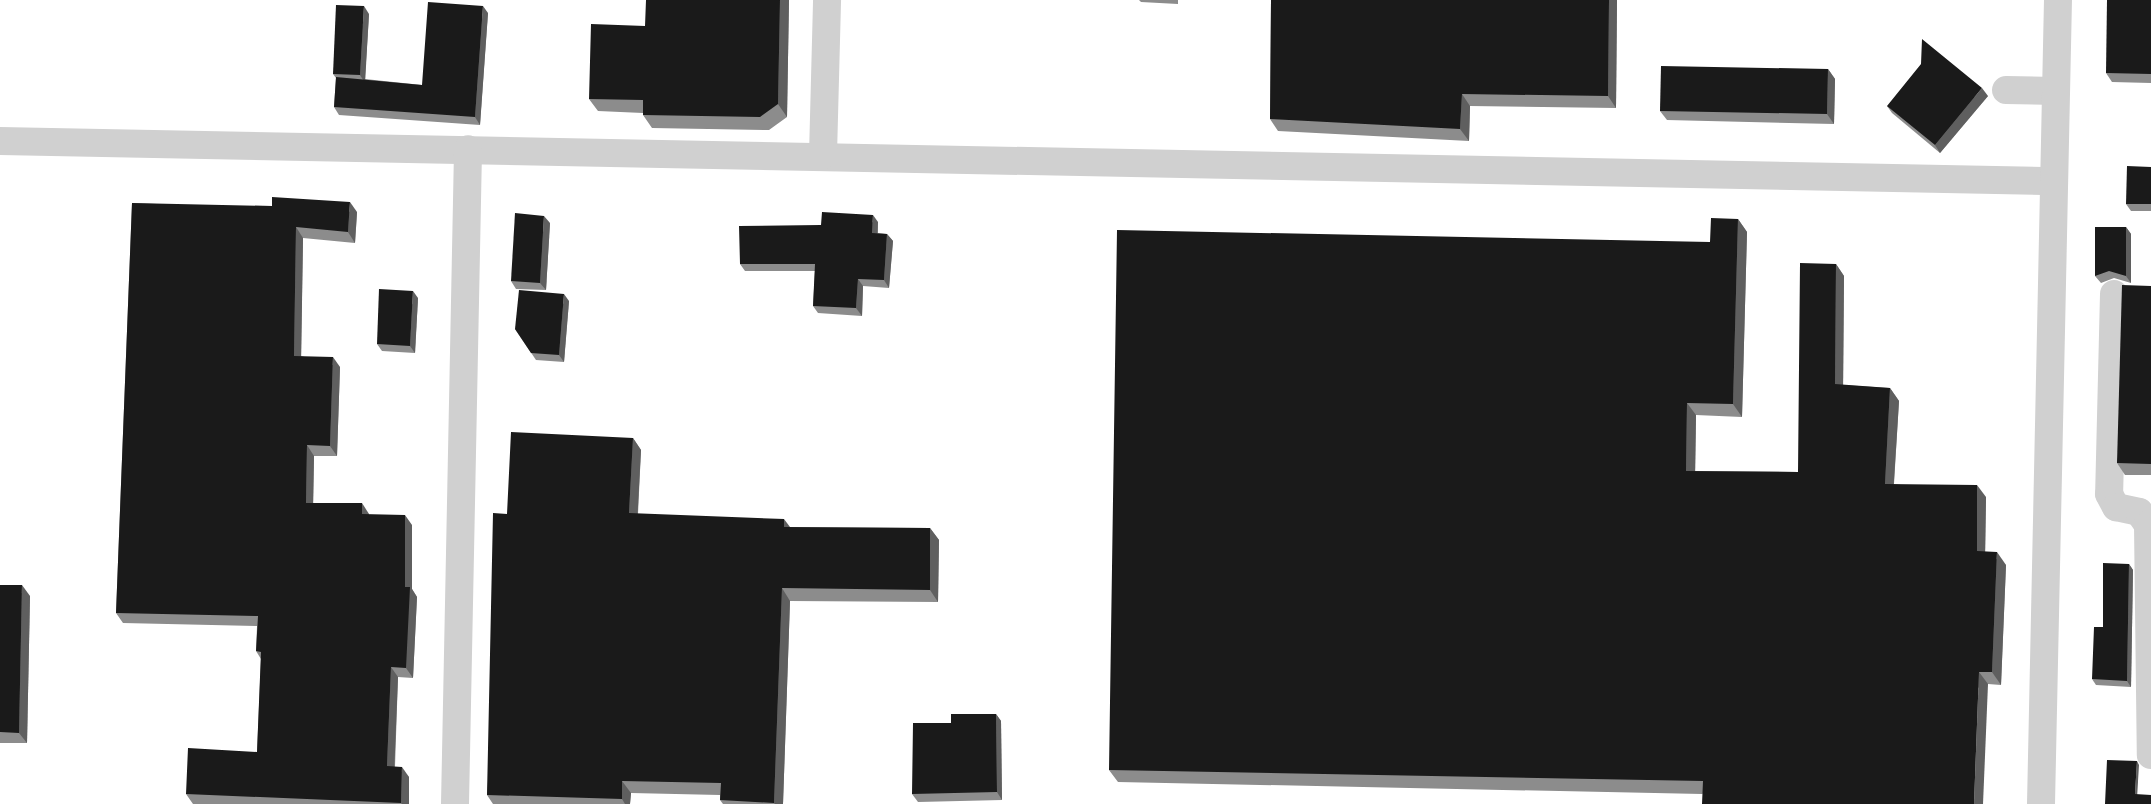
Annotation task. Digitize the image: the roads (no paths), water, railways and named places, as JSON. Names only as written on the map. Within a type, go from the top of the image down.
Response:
[{"type":"lane","points":[[823,155],[827,0]]},
{"type":"lane","points":[[2041,804],[2058,0]]},
{"type":"lane","points":[[2006,90],[2056,91]]},
{"type":"lane","points":[[0,141],[823,155],[2054,181]]},
{"type":"lane","points":[[455,804],[468,149]]},
{"type":"lane","points":[[2114,294],[2109,494],[2116,508],[2139,512],[2148,525],[2151,755]]}]
